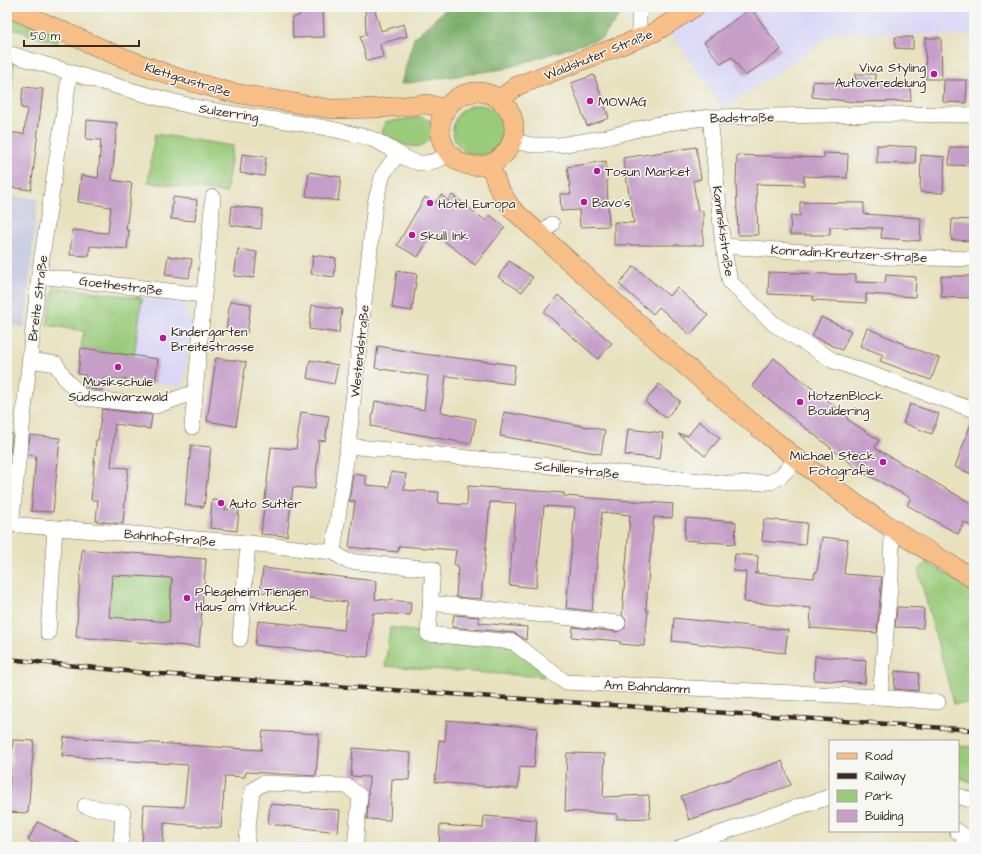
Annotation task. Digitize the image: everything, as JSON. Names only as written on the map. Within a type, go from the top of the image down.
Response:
[{"type":"main road","name":"Klettgaustraße","points":[[8,7],[116,55],[178,78],[214,88],[331,109],[380,108],[427,104],[445,109]]},
{"type":"main road","name":"Waldshuter Straße","points":[[500,99],[517,86],[655,32],[695,7]]},
{"type":"main road","points":[[469,92],[483,92],[500,99],[507,107],[513,120],[513,141],[509,149],[503,156],[490,164],[468,166],[455,160],[443,147],[440,135],[441,120],[445,109],[456,97],[469,92]]},
{"type":"main road","points":[[490,164],[498,187],[512,209],[546,230],[669,351],[797,459],[845,496],[892,528],[974,579]]},
{"type":"street","points":[[639,39],[639,14],[642,7]]},
{"type":"street","name":"Sulzerring","points":[[7,54],[188,106],[331,129],[372,139],[397,155],[414,162],[426,163],[439,160],[448,154]]},
{"type":"street","name":"Breite Straße","points":[[9,524],[39,276],[70,72]]},
{"type":"street","name":"Badstraße","points":[[513,141],[532,145],[560,145],[603,138],[654,125],[710,117],[887,114],[974,115]]},
{"type":"street","name":"Kaminskistraße","points":[[710,117],[723,246],[730,282],[774,324],[834,362],[974,410]]},
{"type":"street","name":"Westendstraße","points":[[333,552],[348,446],[375,203],[383,174],[397,155]]},
{"type":"street","points":[[192,427],[213,197]]},
{"type":"street","name":"Konradin-Kreutzer-Straße","points":[[723,246],[877,257],[974,259]]},
{"type":"street","name":"Goethestraße","points":[[39,276],[203,295]]},
{"type":"street","points":[[29,360],[56,364],[66,380],[83,398],[156,406],[195,392]]},
{"type":"street","name":"Schillerstraße","points":[[348,446],[732,484],[771,482],[781,476],[797,459]]},
{"type":"street","name":"Bahnhofstraße","points":[[9,524],[248,543],[333,552]]},
{"type":"street","points":[[48,632],[55,528]]},
{"type":"street","points":[[880,697],[891,576],[892,528]]},
{"type":"street","points":[[240,638],[248,543]]},
{"type":"street","points":[[333,552],[347,561],[433,569],[430,603],[618,623]]},
{"type":"street","name":"Am Bahndamm","points":[[430,603],[428,634],[513,642],[565,682],[880,697],[938,702]]},
{"type":"street","points":[[246,847],[252,791],[263,783],[348,786],[360,796],[355,847]]},
{"type":"street","points":[[959,796],[974,802]]},
{"type":"street","points":[[681,847],[796,807],[829,798]]},
{"type":"street","points":[[85,806],[123,813],[121,847]]},
{"type":"shaded area","points":[[652,7],[974,7],[974,36],[834,33],[724,109]]},
{"type":"shaded area","points":[[7,196],[38,198],[25,327],[7,325]]},
{"type":"shaded area","name":"Kindergarten Breitestrasse","points":[[142,298],[188,304],[186,318],[192,319],[183,387],[155,383],[158,359],[134,356]]},
{"type":"green space","points":[[448,7],[627,7],[602,38],[503,69],[401,84],[414,38]]},
{"type":"green space","points":[[7,12],[62,35],[57,43],[7,27]]},
{"type":"green space","points":[[7,59],[14,61],[8,125],[7,125]]},
{"type":"green space","points":[[478,105],[492,109],[499,116],[503,130],[499,144],[492,151],[478,155],[464,151],[457,144],[453,130],[457,116],[464,109]]},
{"type":"green space","points":[[422,117],[432,122],[434,133],[423,145],[410,146],[382,134],[385,122]]},
{"type":"green space","points":[[155,134],[233,146],[226,193],[148,182]]},
{"type":"green space","points":[[54,287],[142,298],[134,356],[81,348],[84,331],[47,325]]},
{"type":"green space","points":[[926,562],[974,590],[974,703],[954,704],[918,570]]},
{"type":"green space","points":[[112,567],[142,576],[155,576],[172,572],[169,627],[109,623]]},
{"type":"green space","points":[[390,627],[428,634],[513,642],[543,665],[544,677],[385,666]]},
{"type":"green space","points":[[959,746],[974,747],[974,783],[959,777]]},
{"type":"building","points":[[299,7],[323,7],[324,37],[293,38],[292,17],[299,16]]},
{"type":"building","points":[[365,7],[374,7],[381,31],[404,24],[407,36],[380,44],[383,57],[367,61],[360,36],[366,35]]},
{"type":"building","points":[[751,8],[781,50],[745,76],[732,57],[721,64],[704,42]]},
{"type":"building","points":[[895,37],[913,37],[913,49],[895,48]]},
{"type":"building","points":[[925,38],[941,38],[942,79],[926,79]]},
{"type":"building","points":[[855,74],[875,74],[876,82],[910,82],[911,101],[855,102],[812,97],[813,81],[855,84]]},
{"type":"building","name":"MOWAG","points":[[594,75],[609,118],[587,126],[571,83]]},
{"type":"building","points":[[944,80],[967,80],[966,103],[943,102]]},
{"type":"building","points":[[23,87],[43,89],[31,190],[7,187],[7,132],[24,134],[27,109],[21,108]]},
{"type":"building","points":[[87,120],[117,123],[112,180],[132,183],[126,230],[129,230],[127,249],[90,246],[89,256],[70,255],[72,230],[108,233],[111,207],[78,202],[81,175],[98,178],[101,140],[86,139]]},
{"type":"building","points":[[877,145],[916,147],[915,164],[877,163]]},
{"type":"building","points":[[696,147],[701,179],[693,181],[698,211],[703,211],[703,245],[614,245],[614,222],[634,223],[623,158]]},
{"type":"building","points":[[950,147],[974,147],[974,166],[949,165]]},
{"type":"building","points":[[824,153],[848,154],[847,178],[804,176],[804,185],[756,184],[758,235],[738,235],[736,183],[737,155],[824,158]]},
{"type":"building","points":[[242,154],[266,157],[264,176],[240,173]]},
{"type":"building","points":[[921,155],[945,157],[943,193],[920,192]]},
{"type":"building","points":[[606,161],[609,226],[580,227],[579,210],[561,211],[560,194],[571,194],[567,167]]},
{"type":"building","points":[[309,172],[341,177],[338,201],[306,196]]},
{"type":"building","points":[[441,195],[448,201],[452,195],[486,221],[490,215],[505,227],[475,265],[433,232],[418,257],[397,245],[425,197],[435,203]]},
{"type":"building","points":[[173,197],[197,200],[195,221],[171,219]]},
{"type":"building","points":[[800,202],[864,203],[864,214],[921,218],[920,241],[881,238],[882,228],[830,227],[830,235],[790,235],[791,215],[800,216]]},
{"type":"building","points":[[232,206],[263,209],[261,229],[230,225]]},
{"type":"building","points":[[952,219],[974,220],[974,241],[951,240]]},
{"type":"building","points":[[238,249],[257,252],[254,278],[234,276]]},
{"type":"building","points":[[313,255],[336,258],[334,277],[311,274]]},
{"type":"building","points":[[168,256],[192,259],[189,278],[165,275]]},
{"type":"building","points":[[509,261],[533,277],[522,292],[498,277]]},
{"type":"building","points":[[634,266],[669,296],[677,288],[708,315],[690,335],[659,307],[653,314],[619,284]]},
{"type":"building","points":[[397,271],[417,274],[412,311],[392,308]]},
{"type":"building","points":[[769,272],[856,275],[856,282],[885,283],[886,275],[916,277],[915,297],[866,294],[866,303],[813,300],[813,296],[768,294]]},
{"type":"building","points":[[941,276],[974,276],[974,298],[941,297]]},
{"type":"building","points":[[558,295],[578,312],[577,314],[612,343],[598,359],[544,312]]},
{"type":"building","points":[[230,301],[251,304],[247,333],[226,330]]},
{"type":"building","points":[[312,305],[342,309],[339,333],[309,329]]},
{"type":"building","points":[[821,317],[851,331],[842,350],[812,336]]},
{"type":"building","points":[[867,328],[904,345],[939,358],[931,380],[880,361],[883,355],[860,346]]},
{"type":"building","points":[[378,346],[423,354],[515,365],[513,384],[446,376],[441,412],[476,419],[471,444],[371,426],[375,401],[424,410],[428,376],[375,368]]},
{"type":"building","name":"Musikschule Südschwarzwald","points":[[81,348],[158,359],[155,383],[103,377],[102,391],[87,389],[84,385],[85,375],[78,374]]},
{"type":"building","points":[[216,358],[246,362],[236,426],[207,421]]},
{"type":"building","points":[[774,358],[848,417],[847,419],[879,440],[875,448],[974,505],[974,528],[964,522],[958,534],[907,505],[911,498],[854,468],[854,466],[752,386]]},
{"type":"building","points":[[310,360],[338,365],[334,384],[307,378]]},
{"type":"building","points":[[659,384],[680,401],[666,418],[645,402]]},
{"type":"building","points":[[910,404],[939,414],[932,434],[903,423]]},
{"type":"building","points":[[102,409],[152,415],[150,429],[115,424],[111,467],[128,468],[123,524],[96,521],[98,500],[91,500],[96,440],[98,440]]},
{"type":"building","points":[[301,412],[329,416],[325,441],[319,440],[315,489],[293,487],[287,536],[261,534],[271,447],[296,449]]},
{"type":"building","points":[[504,412],[605,430],[601,454],[500,436]]},
{"type":"building","points":[[699,421],[720,438],[705,456],[678,434],[688,436]]},
{"type":"building","points":[[972,421],[974,421],[974,475],[955,467]]},
{"type":"building","points":[[628,429],[663,433],[660,459],[625,455]]},
{"type":"building","points":[[7,433],[12,434],[10,453],[7,453]]},
{"type":"building","points":[[30,435],[60,438],[53,512],[31,511],[36,456],[28,455]]},
{"type":"building","points":[[191,445],[211,447],[204,507],[185,505]]},
{"type":"building","points":[[391,472],[406,474],[404,490],[439,492],[438,503],[467,505],[468,486],[564,493],[564,496],[673,504],[672,518],[654,517],[646,610],[648,611],[644,646],[620,644],[620,641],[572,637],[573,627],[617,632],[625,628],[626,620],[622,615],[630,515],[602,512],[592,611],[566,608],[575,508],[544,506],[536,588],[509,585],[516,503],[490,502],[481,599],[456,597],[458,565],[454,565],[456,550],[399,546],[398,552],[349,547],[355,501],[349,501],[353,474],[366,476],[366,485],[389,487]]},
{"type":"building","points":[[212,500],[226,501],[225,509],[239,510],[237,531],[210,528]]},
{"type":"building","points":[[686,518],[736,522],[735,544],[684,540]]},
{"type":"building","points":[[764,519],[807,523],[805,545],[762,541]]},
{"type":"building","points":[[822,537],[848,540],[844,574],[882,577],[877,633],[810,628],[811,608],[744,602],[746,572],[733,571],[735,554],[758,556],[757,573],[754,573],[814,578],[815,572],[817,572]]},
{"type":"building","name":"Pflegeheim Tiengen Haus am Vitibuck","points":[[82,549],[206,559],[199,647],[76,637]],"holes":[[[112,575],[172,578],[169,622],[109,617]]]},
{"type":"building","points":[[263,568],[376,581],[375,599],[411,602],[410,615],[373,613],[368,657],[255,645],[258,621],[344,630],[347,602],[260,592]]},
{"type":"building","points":[[897,607],[924,608],[923,628],[895,627]]},
{"type":"building","points":[[454,615],[479,617],[479,623],[527,627],[526,640],[514,633],[452,627]]},
{"type":"building","points":[[674,618],[788,630],[785,653],[672,641]]},
{"type":"building","points":[[815,656],[866,660],[865,683],[814,680]]},
{"type":"building","points":[[895,671],[919,673],[918,691],[894,689]]},
{"type":"building","points":[[447,720],[537,728],[534,768],[520,767],[518,789],[435,782],[439,740],[445,741]]},
{"type":"building","points":[[263,731],[319,734],[316,776],[246,772],[245,777],[225,776],[221,828],[164,823],[163,847],[142,847],[144,805],[184,807],[188,765],[62,756],[64,737],[261,750]]},
{"type":"building","points":[[13,740],[34,741],[28,813],[7,812]]},
{"type":"building","points":[[353,748],[411,753],[409,780],[392,779],[390,820],[367,819],[369,777],[351,776]]},
{"type":"building","points":[[567,753],[605,754],[603,797],[649,795],[650,818],[617,819],[617,814],[565,811]]},
{"type":"building","points":[[782,761],[791,785],[689,820],[681,796]]},
{"type":"building","points":[[270,804],[340,810],[338,832],[268,824]]},
{"type":"building","points":[[484,816],[537,820],[535,847],[439,847],[440,825],[483,828]]},
{"type":"building","points":[[38,822],[86,847],[41,847],[28,840]]},
{"type":"railway","points":[[7,659],[146,673],[974,730]]},
{"type":"place","name":"Viva Styling Autoveredelung","points":[[934,74]]},
{"type":"place","name":"MOWAG","points":[[590,101]]},
{"type":"place","name":"Tosun Market","points":[[597,171]]},
{"type":"place","name":"Bavo's","points":[[584,202]]},
{"type":"place","name":"Hotel Europa","points":[[430,203]]},
{"type":"place","name":"Skull Ink","points":[[412,235]]},
{"type":"place","name":"Kindergarten Breitestrasse","points":[[163,338]]},
{"type":"place","name":"Musikschule Südschwarzwald","points":[[118,367]]},
{"type":"place","name":"HotzenBlock Bouldering","points":[[800,402]]},
{"type":"place","name":"Michael Steck Fotografie","points":[[883,462]]},
{"type":"place","name":"Auto Sutter","points":[[221,503]]},
{"type":"place","name":"Pflegeheim Tiengen Haus am Vitibuck","points":[[187,598]]}]
